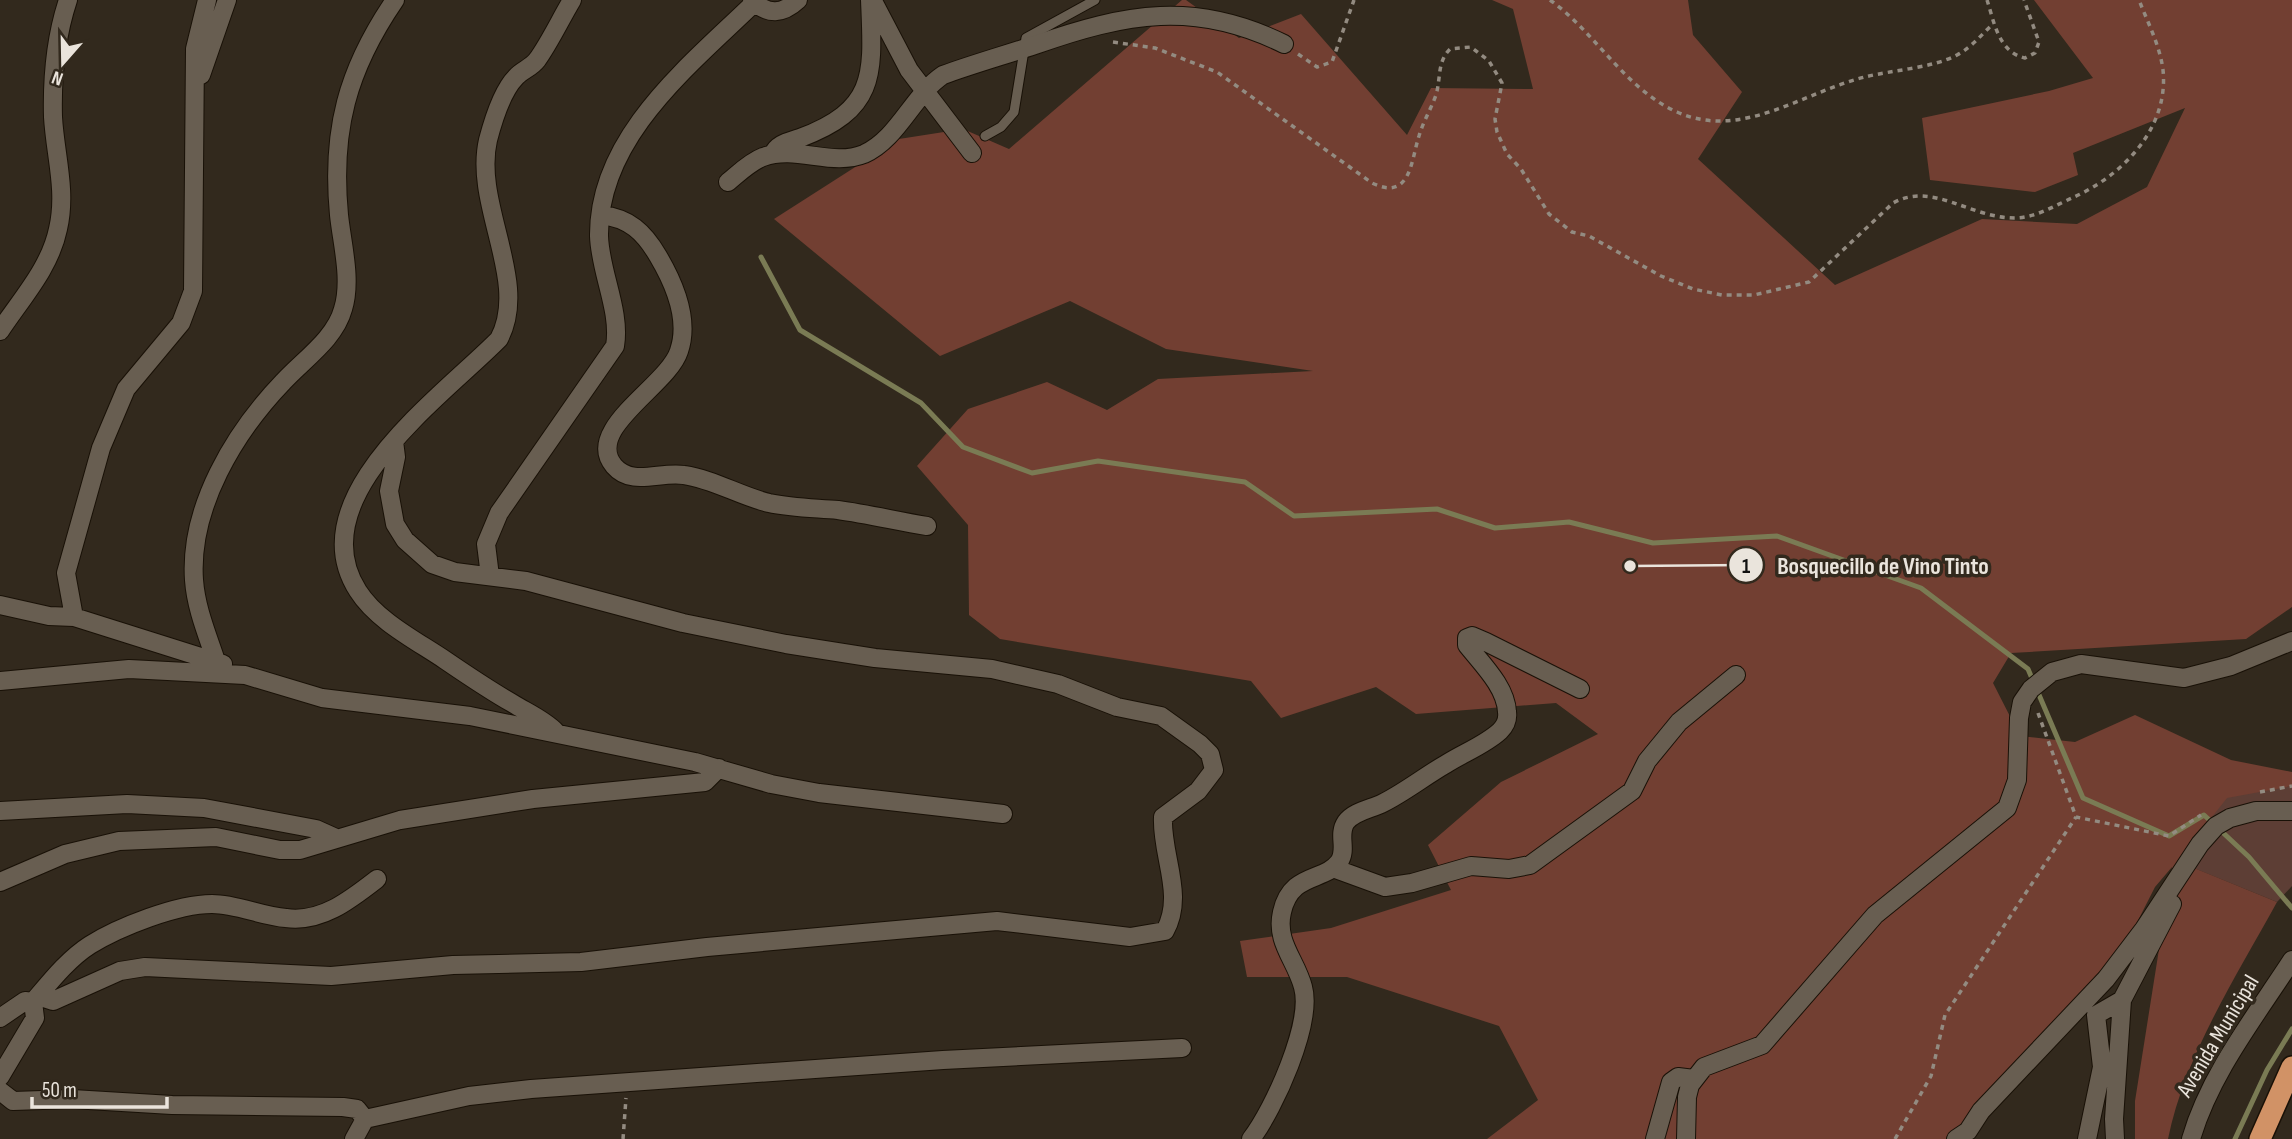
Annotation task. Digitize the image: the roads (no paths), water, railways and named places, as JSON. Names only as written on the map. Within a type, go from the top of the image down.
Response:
[{"type":"highway","points":[[2260,1139],[2292,1067]]},
{"type":"street","points":[[0,331],[29,292],[58,230],[62,189],[53,119],[54,89],[58,44],[68,0]]},
{"type":"street","points":[[74,617],[66,573],[101,447],[126,389],[181,323],[192,290],[195,49],[207,0]]},
{"type":"street","points":[[194,86],[199,80],[227,0]]},
{"type":"street","points":[[216,661],[199,610],[195,586],[194,559],[200,523],[217,479],[243,431],[280,385],[327,338],[341,317],[346,285],[336,183],[339,123],[377,25],[395,0]]},
{"type":"street","points":[[557,736],[547,725],[416,641],[375,610],[358,592],[346,554],[349,511],[357,489],[394,441],[499,339],[504,330],[509,304],[487,199],[488,141],[498,110],[510,86],[517,76],[536,61],[572,0]]},
{"type":"street","points":[[490,576],[486,544],[499,513],[615,346],[615,325],[600,250],[601,215],[617,157],[661,94],[753,1],[778,13],[787,10],[798,0]]},
{"type":"street","points":[[871,0],[909,70],[972,153]]},
{"type":"street","points":[[773,154],[781,145],[845,117],[858,98],[872,66],[874,42],[871,0]]},
{"type":"street","points":[[728,182],[753,162],[773,154],[845,159],[863,154],[879,144],[925,91],[943,75],[1100,22],[1157,14],[1188,13],[1234,22],[1284,44]]},
{"type":"street","points":[[601,215],[627,222],[646,236],[676,290],[683,333],[679,352],[670,371],[631,407],[610,433],[608,455],[616,469],[631,477],[684,475],[768,503],[836,510],[927,526]]},
{"type":"street","points":[[0,1018],[20,1003],[36,999],[53,1001],[120,971],[145,967],[331,976],[453,965],[581,962],[707,947],[997,921],[1130,937],[1165,931],[1171,919],[1175,899],[1162,833],[1163,817],[1198,791],[1214,770],[1210,754],[1161,716],[1117,707],[1067,686],[992,669],[875,658],[786,644],[683,623],[526,581],[454,572],[432,564],[405,540],[395,524],[390,506],[396,457],[394,441]]},
{"type":"street","points":[[0,605],[49,616],[74,617],[216,661],[245,675],[322,698],[428,709],[719,768],[771,784],[819,793],[1003,814]]},
{"type":"street","points":[[1251,1139],[1269,1113],[1305,1014],[1303,984],[1285,949],[1281,932],[1282,913],[1287,897],[1302,882],[1333,868],[1343,855],[1342,827],[1348,819],[1385,802],[1476,747],[1502,730],[1507,722],[1502,691],[1467,645],[1469,636],[1580,689]]},
{"type":"street","points":[[1686,1139],[1687,1097],[1694,1079],[1704,1067],[1762,1045],[1875,915],[1998,818],[2007,808],[2017,780],[2022,702],[2030,690],[2052,672],[2081,664],[2184,678],[2231,666],[2292,641]]},
{"type":"street","points":[[0,681],[129,669],[245,675]]},
{"type":"street","points":[[1333,868],[1385,887],[1412,883],[1471,866],[1509,869],[1530,865],[1632,791],[1647,761],[1679,722],[1736,675]]},
{"type":"street","points":[[0,882],[65,854],[119,841],[216,836],[290,850],[400,820],[533,799],[705,782],[719,768]]},
{"type":"street","points":[[0,811],[127,804],[204,808],[316,829],[336,838]]},
{"type":"street","points":[[1963,1136],[1982,1111],[2106,979],[2144,929],[2200,844],[2216,826],[2230,818],[2256,811],[2292,811]]},
{"type":"street","points":[[2115,1139],[2122,1000],[2200,844]]},
{"type":"street","points":[[36,999],[89,945],[142,921],[210,904],[285,918],[307,919],[329,911],[377,879]]},
{"type":"street","name":"Avenida Municipal","points":[[2191,1139],[2197,1119],[2233,1051],[2292,960]]},
{"type":"street","points":[[0,1077],[35,1018],[36,999]]},
{"type":"street","points":[[2087,1139],[2102,1067],[2096,1015],[2122,1000]]},
{"type":"street","points":[[354,1139],[365,1119],[470,1096],[943,1060],[1182,1048]]},
{"type":"street","points":[[1655,1139],[1671,1082],[1678,1076],[1694,1079]]},
{"type":"street","points":[[0,1091],[13,1101],[41,1099],[343,1107],[357,1109],[365,1119]]},
{"type":"lane","points":[[985,136],[1001,128],[1014,111],[1023,48],[1030,35],[1095,0]]},
{"type":"waterway","points":[[761,257],[800,330],[921,403],[963,447],[1032,473],[1098,461],[1245,482],[1294,516],[1437,509],[1495,528],[1569,522],[1653,543],[1777,536],[1921,588],[2028,669],[2083,798],[2169,836],[2204,815],[2249,857],[2292,908]]},
{"type":"waterway","points":[[2235,1139],[2267,1070],[2292,1029]]},
{"type":"place","name":"Bosquecillo de Vino Tinto","points":[[1630,566]]}]
